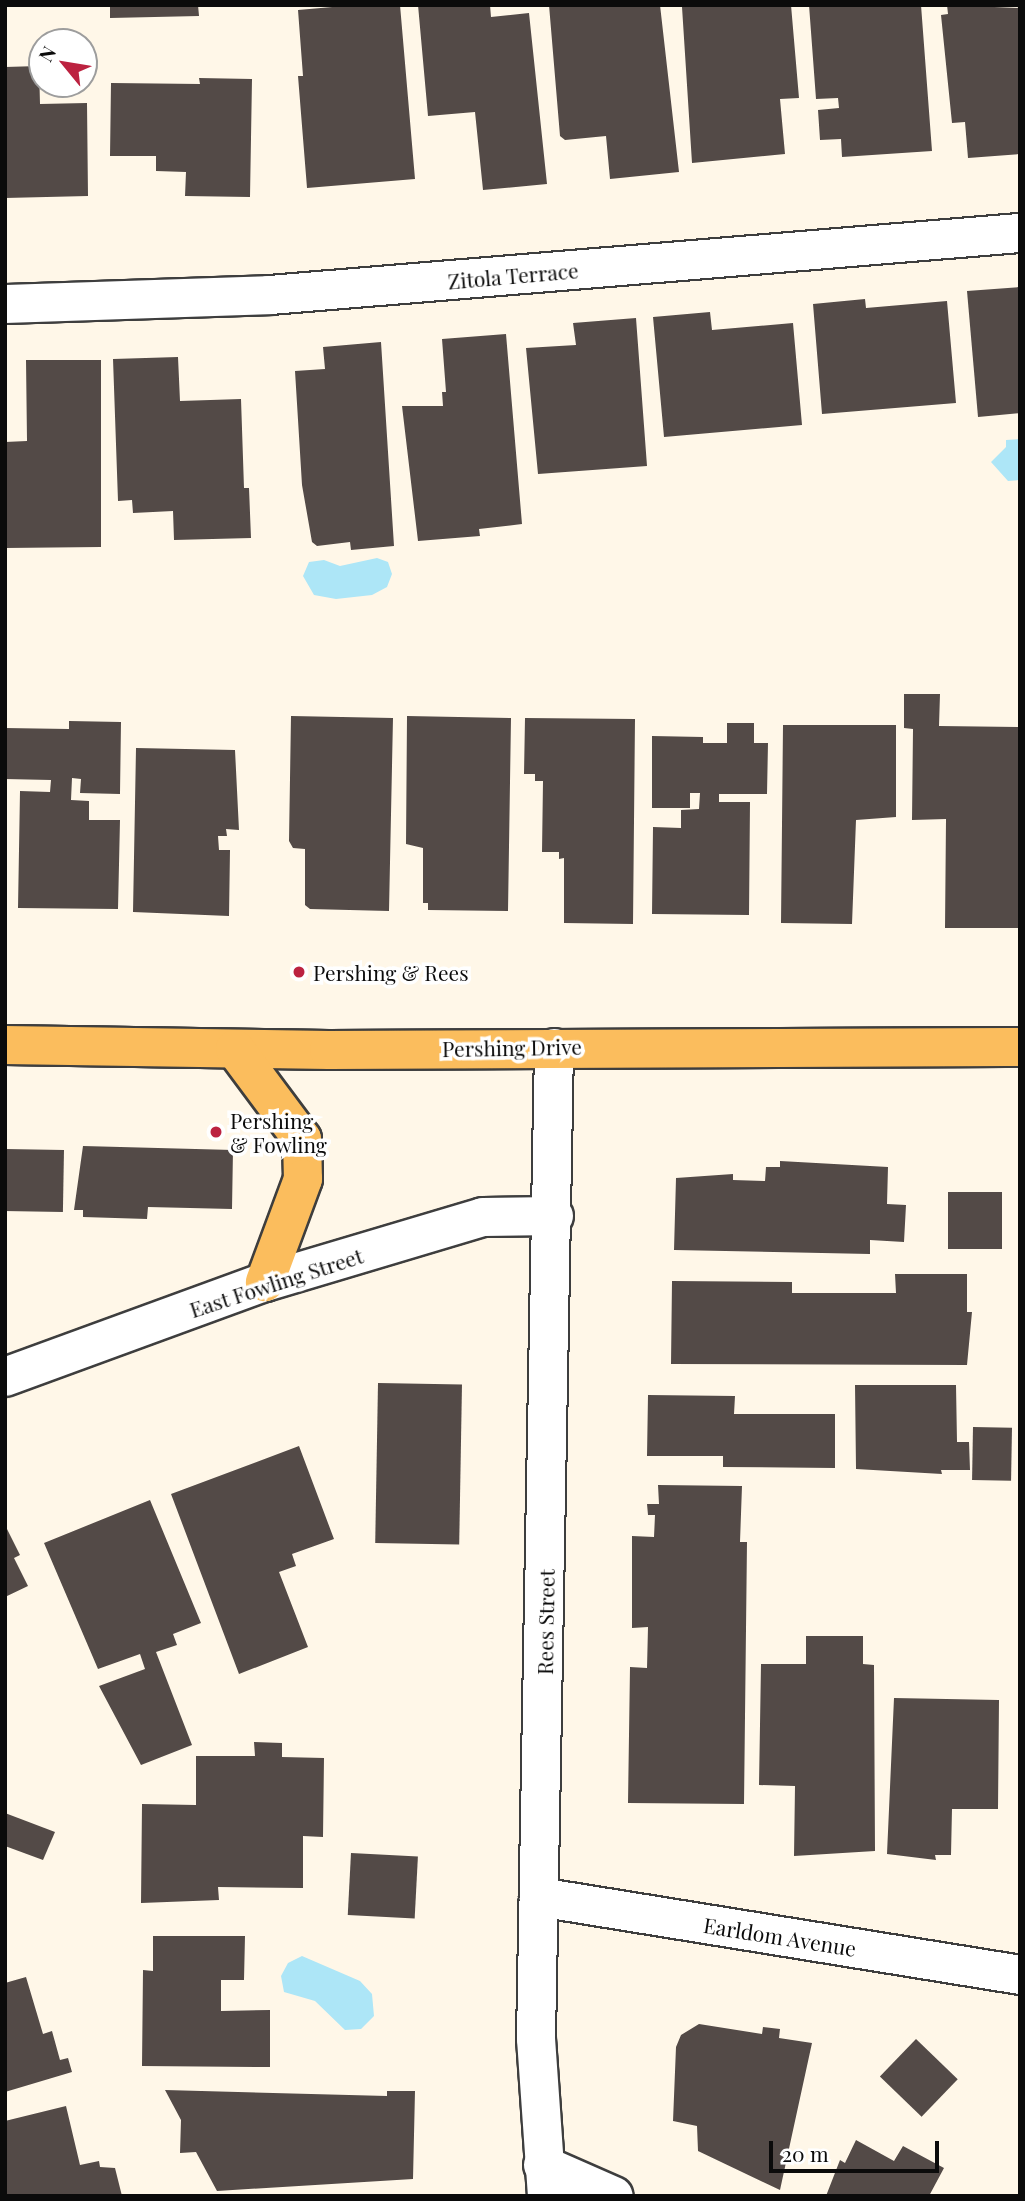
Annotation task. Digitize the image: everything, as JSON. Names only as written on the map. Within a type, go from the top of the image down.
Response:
[{"type":"main road","name":"Pershing Drive","points":[[5,1045],[234,1049],[1020,1047]]},
{"type":"main road","points":[[234,1049],[302,1139],[303,1179],[265,1282]]},
{"type":"street","name":"Zitola Terrace","points":[[5,304],[270,295],[1020,233]]},
{"type":"street","name":"Rees Street","points":[[545,2180],[536,2039],[554,1216],[554,1048]]},
{"type":"street","name":"East Fowling Street","points":[[5,1377],[265,1282],[483,1217],[554,1216]]},
{"type":"street","name":"Earldom Avenue","points":[[539,1896],[1020,1975]]},
{"type":"street","points":[[545,2180],[614,2196]]},
{"type":"water","points":[[1020,439],[1020,480],[1008,481],[991,462],[1006,447],[1006,440]]},
{"type":"water","points":[[377,558],[388,562],[392,574],[387,587],[372,595],[336,599],[314,595],[303,576],[309,562],[324,560],[340,566]]},
{"type":"water","points":[[302,1956],[360,1981],[372,1994],[374,2016],[361,2029],[345,2030],[315,2001],[284,1992],[281,1976],[288,1963]]},
{"type":"building","points":[[110,5],[198,5],[199,16],[110,18]]},
{"type":"building","points":[[355,5],[400,5],[415,179],[307,188],[298,76],[303,76],[298,10]]},
{"type":"building","points":[[418,5],[490,5],[491,17],[529,13],[547,184],[483,190],[475,112],[428,116]]},
{"type":"building","points":[[549,5],[660,5],[679,172],[610,179],[606,136],[565,140],[560,136]]},
{"type":"building","points":[[791,5],[799,98],[780,99],[785,154],[692,163],[682,7]]},
{"type":"building","points":[[809,5],[921,5],[932,151],[842,157],[841,139],[820,140],[818,110],[839,108],[838,98],[816,99]]},
{"type":"building","points":[[947,5],[1020,8],[1020,154],[968,158],[965,122],[952,123],[941,15],[948,14]]},
{"type":"building","points":[[28,66],[28,98],[40,98],[40,104],[87,103],[88,196],[5,198],[5,67]]},
{"type":"building","points":[[199,78],[252,79],[250,197],[185,196],[186,172],[156,171],[156,156],[110,156],[111,83],[200,84]]},
{"type":"building","points":[[1020,287],[1020,413],[978,417],[967,291]]},
{"type":"building","points":[[865,299],[866,308],[947,301],[956,403],[822,414],[813,304]]},
{"type":"building","points":[[710,312],[712,330],[793,323],[802,425],[664,437],[653,317]]},
{"type":"building","points":[[636,318],[647,466],[538,474],[526,348],[576,345],[573,323]]},
{"type":"building","points":[[506,334],[522,524],[479,529],[480,536],[418,541],[402,406],[443,406],[442,392],[446,392],[442,339]]},
{"type":"building","points":[[381,342],[394,546],[351,550],[350,542],[317,546],[312,542],[302,485],[295,371],[325,369],[323,347]]},
{"type":"building","points":[[178,357],[180,401],[241,399],[244,488],[249,488],[251,538],[174,540],[173,511],[133,513],[132,500],[118,501],[113,359]]},
{"type":"building","points":[[26,360],[101,360],[101,547],[5,548],[5,442],[27,441]]},
{"type":"building","points":[[904,694],[940,694],[939,726],[1020,727],[1020,928],[945,928],[946,819],[912,820],[913,729],[904,728]]},
{"type":"building","points":[[291,716],[393,718],[389,911],[310,909],[305,905],[305,849],[293,848],[289,841]]},
{"type":"building","points":[[407,716],[511,718],[508,911],[428,910],[428,903],[423,903],[423,848],[406,844]]},
{"type":"building","points":[[525,718],[635,719],[633,924],[564,923],[564,858],[559,859],[559,852],[542,852],[543,781],[535,781],[535,774],[524,774]]},
{"type":"building","points":[[69,721],[121,722],[120,794],[80,793],[81,779],[72,778],[71,800],[89,801],[89,820],[120,820],[118,909],[18,908],[20,791],[50,792],[51,780],[5,779],[5,728],[69,729]]},
{"type":"building","points":[[727,723],[754,723],[754,743],[768,743],[767,794],[719,794],[719,802],[750,802],[749,915],[652,914],[653,827],[681,828],[681,810],[699,809],[700,793],[690,793],[690,808],[652,808],[652,736],[703,737],[703,743],[727,743]]},
{"type":"building","points":[[783,725],[896,725],[896,817],[856,820],[852,924],[781,923]]},
{"type":"building","points":[[136,748],[235,750],[239,830],[226,829],[227,836],[218,836],[219,850],[230,850],[229,916],[133,912]]},
{"type":"building","points":[[83,1146],[233,1150],[232,1209],[148,1207],[147,1219],[83,1217],[83,1210],[74,1210]]},
{"type":"building","points":[[5,1149],[64,1150],[63,1212],[5,1211]]},
{"type":"building","points":[[780,1161],[888,1167],[887,1204],[906,1205],[904,1242],[870,1240],[870,1254],[674,1250],[676,1178],[733,1174],[733,1180],[765,1181],[766,1167],[780,1167]]},
{"type":"building","points":[[948,1192],[1002,1192],[1002,1249],[948,1249]]},
{"type":"building","points":[[895,1274],[967,1274],[967,1312],[972,1312],[967,1365],[671,1364],[672,1281],[792,1282],[792,1293],[896,1293]]},
{"type":"building","points":[[378,1383],[462,1384],[459,1544],[375,1543]]},
{"type":"building","points":[[855,1385],[956,1385],[957,1442],[969,1442],[970,1470],[941,1470],[942,1474],[856,1469]]},
{"type":"building","points":[[648,1395],[735,1396],[734,1414],[835,1414],[835,1468],[723,1467],[723,1456],[647,1456]]},
{"type":"building","points":[[973,1427],[1012,1428],[1011,1481],[972,1480]]},
{"type":"building","points":[[299,1446],[334,1539],[292,1554],[296,1566],[279,1572],[308,1647],[239,1674],[171,1494]]},
{"type":"building","points":[[658,1485],[742,1486],[740,1542],[747,1542],[744,1804],[628,1803],[630,1667],[647,1668],[648,1627],[632,1628],[632,1536],[654,1537],[655,1515],[648,1515],[647,1504],[659,1504]]},
{"type":"building","points":[[150,1500],[201,1623],[173,1634],[177,1645],[156,1652],[192,1745],[141,1765],[99,1686],[145,1669],[140,1654],[98,1669],[44,1543]]},
{"type":"building","points":[[5,1525],[20,1555],[14,1558],[28,1586],[5,1597]]},
{"type":"building","points":[[806,1636],[863,1636],[863,1664],[874,1665],[875,1851],[794,1856],[795,1786],[759,1785],[761,1664],[806,1664]]},
{"type":"building","points":[[894,1698],[999,1700],[998,1809],[952,1809],[951,1855],[935,1855],[936,1860],[887,1854]]},
{"type":"building","points":[[254,1742],[282,1743],[282,1757],[324,1758],[323,1837],[303,1836],[303,1888],[218,1887],[219,1900],[141,1903],[142,1804],[196,1805],[196,1756],[255,1756]]},
{"type":"building","points":[[5,1813],[55,1832],[43,1860],[5,1846]]},
{"type":"building","points":[[351,1853],[418,1857],[415,1918],[348,1915]]},
{"type":"building","points":[[153,1936],[245,1936],[244,1980],[221,1980],[221,2011],[270,2010],[270,2067],[142,2066],[143,1970],[153,1971]]},
{"type":"building","points":[[26,1977],[43,2034],[52,2031],[60,2060],[68,2058],[72,2072],[5,2092],[5,1983]]},
{"type":"building","points":[[699,2024],[762,2034],[763,2027],[780,2029],[779,2038],[812,2043],[780,2190],[698,2151],[697,2126],[673,2121],[676,2047],[681,2035]]},
{"type":"building","points":[[916,2039],[958,2079],[922,2117],[880,2076]]},
{"type":"building","points":[[165,2090],[387,2096],[387,2091],[415,2091],[413,2179],[217,2191],[196,2152],[180,2153],[181,2120]]},
{"type":"building","points":[[66,2106],[80,2165],[99,2161],[100,2167],[115,2168],[122,2196],[5,2196],[5,2121]]},
{"type":"building","points":[[856,2140],[894,2161],[903,2146],[944,2168],[929,2196],[826,2196],[840,2160],[845,2163]]},
{"type":"place","name":"Pershing & Rees","points":[[299,972]]},
{"type":"place","name":"Pershing & Fowling","points":[[216,1132]]}]
